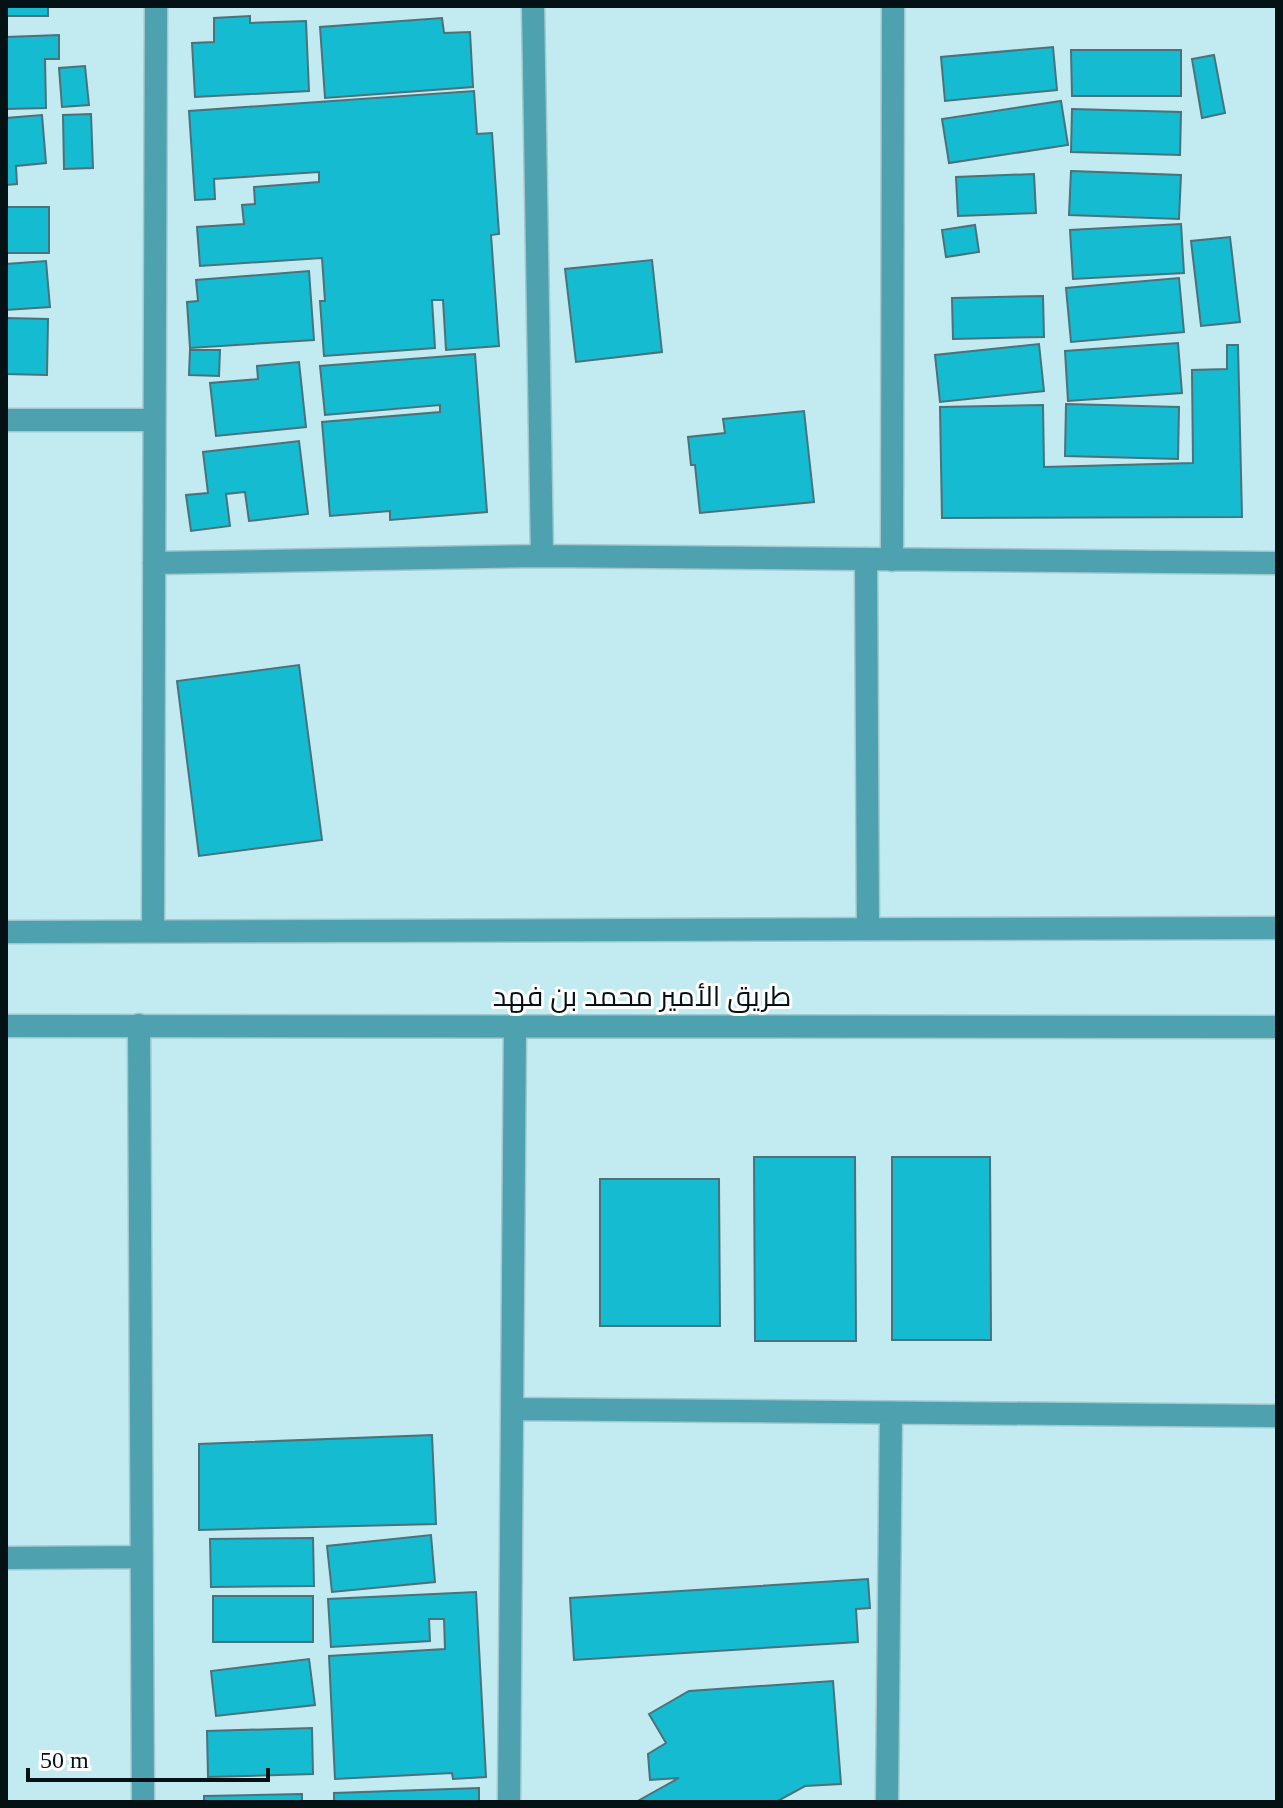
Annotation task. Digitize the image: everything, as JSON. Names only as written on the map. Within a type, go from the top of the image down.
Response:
[{"type":"street","points":[[153,931],[156,6]]},
{"type":"street","points":[[533,6],[542,556]]},
{"type":"street","points":[[892,560],[893,6]]},
{"type":"street","points":[[6,420],[154,420]]},
{"type":"street","points":[[154,563],[542,556],[1277,563]]},
{"type":"street","points":[[866,559],[868,929]]},
{"type":"street","points":[[6,932],[1277,928]]},
{"type":"street","points":[[139,1025],[143,1802]]},
{"type":"street","points":[[509,1802],[515,1025]]},
{"type":"street","name":"طريق الأمير محمد بن فهد","points":[[6,1026],[1277,1027]]},
{"type":"street","points":[[512,1409],[1277,1416]]},
{"type":"street","points":[[887,1802],[891,1413]]},
{"type":"street","points":[[6,1558],[141,1557]]},
{"type":"building","points":[[6,6],[48,6],[48,16],[6,16]]},
{"type":"building","points":[[250,16],[250,23],[306,21],[309,91],[195,97],[192,43],[214,42],[214,18]]},
{"type":"building","points":[[442,18],[444,33],[470,32],[473,87],[325,98],[320,27]]},
{"type":"building","points":[[59,35],[59,59],[45,59],[46,108],[6,109],[6,37]]},
{"type":"building","points":[[1053,47],[1057,90],[945,101],[941,57]]},
{"type":"building","points":[[1071,50],[1181,50],[1181,96],[1072,96]]},
{"type":"building","points":[[1214,55],[1225,113],[1202,118],[1192,59]]},
{"type":"building","points":[[85,66],[89,105],[62,107],[59,68]]},
{"type":"building","points":[[474,91],[477,134],[492,133],[499,234],[491,235],[499,346],[446,350],[443,300],[432,300],[435,348],[324,356],[320,301],[325,301],[322,258],[200,266],[197,227],[244,224],[242,205],[255,204],[254,187],[319,182],[319,172],[214,179],[215,199],[195,200],[189,111]]},
{"type":"building","points":[[1061,101],[1068,145],[949,163],[942,119]]},
{"type":"building","points":[[1072,109],[1181,112],[1180,155],[1071,152]]},
{"type":"building","points":[[91,114],[93,168],[64,169],[63,115]]},
{"type":"building","points":[[42,115],[46,163],[16,166],[17,184],[6,185],[6,118]]},
{"type":"building","points":[[1071,171],[1181,175],[1179,219],[1069,215]]},
{"type":"building","points":[[1034,174],[1036,213],[958,216],[956,177]]},
{"type":"building","points":[[6,207],[49,207],[49,253],[6,253]]},
{"type":"building","points":[[1181,224],[1184,273],[1073,279],[1070,230]]},
{"type":"building","points":[[975,225],[979,252],[946,257],[942,230]]},
{"type":"building","points":[[1230,237],[1240,322],[1201,326],[1191,241]]},
{"type":"building","points":[[652,260],[662,352],[576,362],[565,269]]},
{"type":"building","points":[[46,261],[50,307],[6,310],[6,264]]},
{"type":"building","points":[[309,271],[314,340],[190,348],[187,302],[198,301],[196,280]]},
{"type":"building","points":[[1179,278],[1184,332],[1071,342],[1066,288]]},
{"type":"building","points":[[1043,296],[1044,337],[953,339],[952,298]]},
{"type":"building","points":[[6,318],[48,319],[47,375],[6,374]]},
{"type":"building","points":[[1178,343],[1182,393],[1068,401],[1065,351]]},
{"type":"building","points":[[1039,344],[1044,391],[940,402],[935,355]]},
{"type":"building","points":[[1227,345],[1238,345],[1242,517],[942,518],[940,407],[1043,405],[1044,467],[1193,463],[1192,370],[1227,369]]},
{"type":"building","points":[[190,350],[220,350],[219,376],[189,375]]},
{"type":"building","points":[[475,354],[487,512],[390,520],[390,511],[330,516],[322,422],[440,412],[440,405],[325,415],[320,366]]},
{"type":"building","points":[[299,362],[306,427],[216,436],[210,383],[258,379],[257,366]]},
{"type":"building","points":[[1066,404],[1179,407],[1178,459],[1065,456]]},
{"type":"building","points":[[804,411],[814,502],[700,513],[695,465],[691,465],[688,437],[725,433],[723,419]]},
{"type":"building","points":[[299,441],[308,514],[249,521],[245,492],[226,494],[230,526],[191,531],[186,495],[208,493],[203,452]]},
{"type":"building","points":[[299,665],[322,840],[199,856],[177,681]]},
{"type":"building","points":[[754,1157],[855,1157],[856,1341],[755,1341]]},
{"type":"building","points":[[892,1157],[990,1157],[991,1340],[892,1340]]},
{"type":"building","points":[[600,1179],[719,1179],[720,1326],[600,1326]]},
{"type":"building","points":[[432,1435],[436,1524],[199,1530],[199,1444]]},
{"type":"building","points":[[431,1535],[435,1582],[332,1592],[327,1546]]},
{"type":"building","points":[[313,1538],[314,1586],[211,1587],[210,1539]]},
{"type":"building","points":[[868,1579],[870,1608],[856,1609],[858,1642],[574,1660],[570,1598]]},
{"type":"building","points":[[476,1592],[486,1777],[453,1779],[452,1773],[335,1779],[329,1656],[445,1649],[444,1619],[429,1619],[430,1641],[331,1647],[328,1599]]},
{"type":"building","points":[[213,1596],[313,1596],[313,1642],[213,1642]]},
{"type":"building","points":[[309,1659],[315,1705],[216,1716],[211,1671]]},
{"type":"building","points":[[833,1681],[841,1784],[805,1786],[776,1802],[636,1802],[679,1778],[650,1780],[648,1754],[666,1743],[649,1714],[689,1691]]},
{"type":"building","points":[[312,1728],[313,1774],[208,1777],[207,1731]]},
{"type":"building","points":[[479,1788],[479,1802],[334,1802],[334,1793]]},
{"type":"building","points":[[302,1794],[302,1802],[204,1802],[204,1796]]}]
